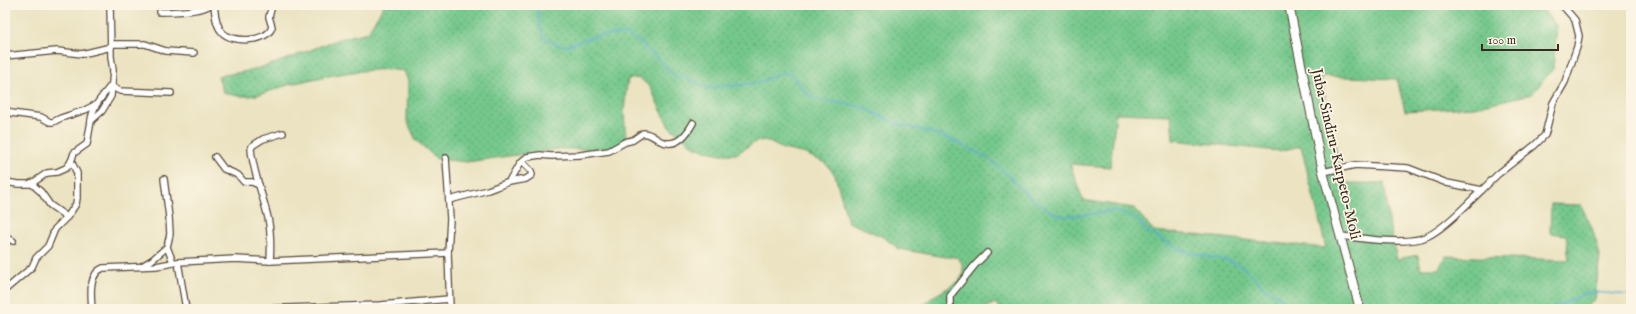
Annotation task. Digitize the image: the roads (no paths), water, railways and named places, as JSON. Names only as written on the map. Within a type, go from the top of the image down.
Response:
[{"type":"main road","name":"Juba-Sindiru-Karpeto-Moli","points":[[1289,5],[1298,56],[1323,172],[1360,309]]},
{"type":"street","points":[[91,121],[105,108],[111,96],[113,70],[110,5]]},
{"type":"street","points":[[160,12],[204,9],[210,5]]},
{"type":"street","points":[[214,5],[217,23],[221,31],[226,36],[234,39],[259,38],[268,34],[272,27],[269,14],[272,5]]},
{"type":"street","points":[[1340,236],[1391,242],[1419,240],[1428,236],[1456,215],[1498,174],[1545,135],[1553,103],[1565,82],[1577,47],[1579,36],[1575,20],[1562,5]]},
{"type":"street","points":[[5,56],[57,51],[82,54],[111,46],[145,44],[166,51],[194,53]]},
{"type":"street","points":[[112,86],[120,91],[171,94]]},
{"type":"street","points":[[5,182],[25,184],[31,183],[47,173],[66,168],[74,153],[87,144],[91,113],[95,105],[112,86]]},
{"type":"street","points":[[5,109],[12,113],[38,116],[53,122],[95,105]]},
{"type":"street","points":[[509,182],[522,162],[528,157],[580,155],[609,151],[643,133],[652,135],[663,143],[674,142],[680,140],[684,136],[693,123]]},
{"type":"street","points":[[270,261],[271,235],[268,217],[251,152],[252,146],[263,139],[283,133]]},
{"type":"street","points":[[215,157],[224,169],[238,175],[244,182],[259,185]]},
{"type":"street","points":[[446,158],[450,219],[448,253],[450,309]]},
{"type":"street","points":[[5,290],[32,267],[36,258],[48,246],[55,229],[67,217],[76,204],[78,198],[77,173],[71,161]]},
{"type":"street","points":[[449,200],[488,190],[509,182],[526,179],[532,175],[531,171],[522,162]]},
{"type":"street","points":[[1323,172],[1355,165],[1408,168],[1447,183],[1482,190]]},
{"type":"street","points":[[140,267],[167,248],[170,234],[164,179]]},
{"type":"street","points":[[31,183],[41,192],[50,205],[67,217]]},
{"type":"street","points":[[5,236],[13,240]]},
{"type":"street","points":[[167,248],[175,262],[186,309]]},
{"type":"street","points":[[92,309],[90,292],[94,278],[100,269],[114,267],[156,266],[175,262],[236,259],[270,261],[448,253]]},
{"type":"street","points":[[950,309],[950,296],[975,265],[987,253]]},
{"type":"street","points":[[255,309],[381,305],[449,299]]},
{"type":"waterway","points":[[537,5],[540,28],[544,37],[553,43],[565,46],[596,36],[627,34],[642,44],[676,77],[686,78],[708,88],[758,83],[782,73],[792,74],[802,89],[814,98],[862,107],[897,124],[948,138],[979,153],[997,165],[1030,197],[1050,211],[1061,216],[1074,216],[1112,211],[1129,215],[1138,221],[1148,232],[1175,247],[1190,253],[1230,261],[1243,267],[1265,288],[1299,309]]},
{"type":"waterway","points":[[1552,309],[1582,295],[1593,292],[1631,295]]}]
